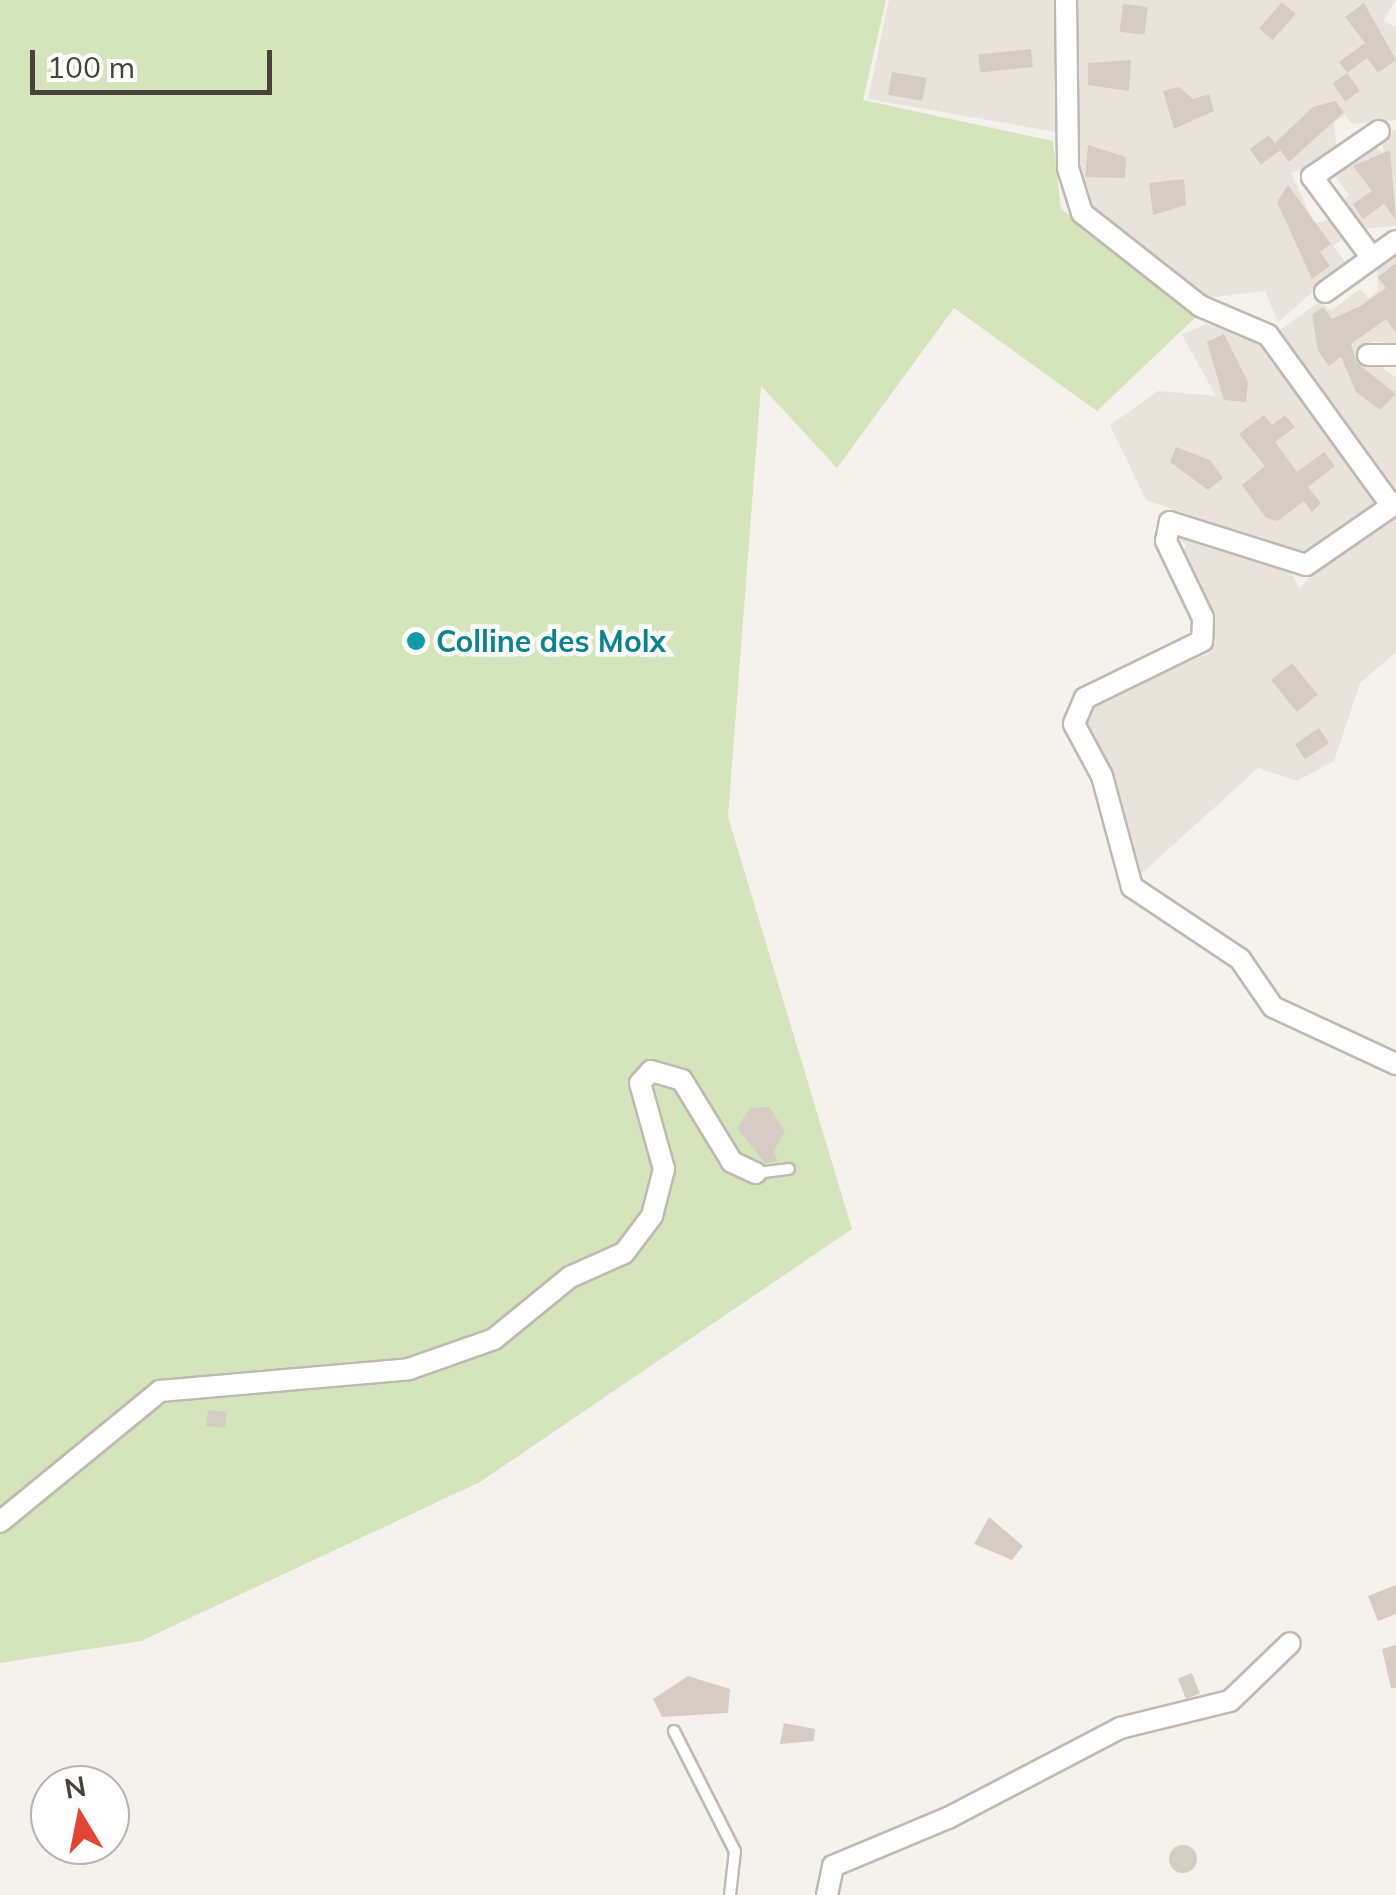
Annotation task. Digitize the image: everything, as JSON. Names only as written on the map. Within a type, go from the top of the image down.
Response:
[{"type":"street","points":[[1066,0],[1068,168],[1082,213],[1200,306],[1268,335],[1394,504],[1306,564],[1170,522],[1166,541],[1204,618],[1202,640],[1085,698],[1074,724],[1102,776],[1132,887],[1240,959],[1273,1007],[1396,1064]]},
{"type":"street","points":[[1372,258],[1312,177],[1379,131]]},
{"type":"street","points":[[1325,292],[1396,241]]},
{"type":"street","points":[[1368,356],[1396,355]]},
{"type":"street","points":[[0,1522],[160,1391],[410,1369],[494,1339],[570,1277],[624,1252],[652,1216],[664,1169],[640,1082],[651,1071],[682,1080],[732,1162],[756,1174]]},
{"type":"street","points":[[827,1895],[833,1866],[948,1818],[1120,1728],[1230,1701],[1290,1643]]},
{"type":"lane","points":[[756,1174],[789,1169]]},
{"type":"lane","points":[[674,1731],[735,1851],[730,1895]]},
{"type":"shaded area","points":[[889,0],[1396,0],[1383,21],[1396,27],[1396,120],[1352,124],[1345,115],[1334,123],[1337,153],[1291,173],[1314,223],[1332,219],[1345,237],[1333,246],[1346,263],[1278,322],[1265,291],[1206,298],[1082,204],[1073,135],[868,99]]},
{"type":"shaded area","points":[[1396,129],[1396,226],[1360,229],[1339,203],[1349,195],[1334,174],[1371,145],[1383,152],[1383,138]]},
{"type":"shaded area","points":[[1396,245],[1396,344],[1373,341],[1361,351],[1396,378],[1396,490],[1280,330],[1320,301],[1331,311],[1360,289],[1368,298],[1378,291],[1377,259]]},
{"type":"shaded area","points":[[1206,324],[1257,339],[1378,504],[1321,548],[1298,552],[1146,500],[1110,425],[1158,391],[1216,396],[1182,335]]},
{"type":"shaded area","points":[[1396,515],[1396,652],[1360,683],[1334,761],[1297,781],[1258,768],[1140,875],[1082,710],[1209,653],[1216,640],[1180,563],[1186,545],[1171,531],[1288,566],[1299,588],[1328,557]]},
{"type":"green space","points":[[0,0],[886,0],[863,100],[1053,141],[1061,209],[1201,312],[1097,411],[954,308],[837,468],[761,386],[728,817],[852,1229],[480,1482],[141,1641],[0,1663]]},
{"type":"building","points":[[1282,2],[1296,14],[1273,40],[1259,28]]},
{"type":"building","points":[[1364,3],[1396,60],[1378,73],[1367,58],[1347,73],[1339,62],[1365,43],[1345,17]]},
{"type":"building","points":[[1123,4],[1148,7],[1144,35],[1120,32]]},
{"type":"building","points":[[1031,49],[1033,67],[980,72],[978,55]]},
{"type":"building","points":[[1131,60],[1129,91],[1088,85],[1088,63]]},
{"type":"building","points":[[892,72],[926,78],[922,101],[888,95]]},
{"type":"building","points":[[1347,73],[1360,91],[1345,101],[1332,84]]},
{"type":"building","points":[[1179,87],[1193,99],[1209,94],[1214,111],[1174,129],[1163,91]]},
{"type":"building","points":[[1335,101],[1344,112],[1289,162],[1275,143],[1313,107]]},
{"type":"building","points":[[1269,135],[1280,150],[1261,164],[1250,149]]},
{"type":"building","points":[[1088,145],[1126,157],[1125,178],[1085,177]]},
{"type":"building","points":[[1390,150],[1396,220],[1384,204],[1363,219],[1353,204],[1372,191],[1353,166]]},
{"type":"building","points":[[1184,179],[1186,205],[1153,215],[1149,183]]},
{"type":"building","points":[[1288,185],[1331,244],[1320,252],[1330,266],[1312,279],[1277,202]]},
{"type":"building","points":[[1396,263],[1396,333],[1386,319],[1351,344],[1357,363],[1396,394],[1380,410],[1356,392],[1341,357],[1329,366],[1318,351],[1312,315],[1323,307],[1332,319],[1362,305],[1386,288],[1378,277]]},
{"type":"building","points":[[1224,334],[1248,382],[1246,402],[1224,400],[1207,342]]},
{"type":"building","points":[[1264,415],[1272,425],[1285,415],[1295,427],[1275,442],[1297,472],[1324,452],[1335,466],[1308,487],[1321,503],[1312,512],[1304,501],[1278,521],[1266,518],[1242,485],[1265,466],[1239,434]]},
{"type":"building","points":[[1176,447],[1210,460],[1223,478],[1208,490],[1170,462]]},
{"type":"building","points":[[1292,663],[1318,695],[1297,712],[1271,680]]},
{"type":"building","points":[[1319,728],[1329,743],[1305,759],[1295,744]]},
{"type":"building","points":[[769,1107],[785,1131],[773,1152],[778,1161],[765,1163],[737,1128],[750,1108]]},
{"type":"building","points":[[208,1410],[227,1412],[225,1428],[206,1426]]},
{"type":"building","points":[[989,1517],[1023,1546],[1012,1560],[974,1544]]},
{"type":"building","points":[[1396,1585],[1396,1614],[1378,1621],[1368,1596]]},
{"type":"building","points":[[1396,1645],[1396,1688],[1391,1688],[1382,1649]]},
{"type":"building","points":[[1192,1673],[1200,1694],[1186,1699],[1178,1678]]},
{"type":"building","points":[[688,1676],[730,1689],[728,1713],[662,1717],[653,1699]]},
{"type":"building","points":[[784,1723],[815,1729],[814,1741],[780,1744]]},
{"type":"building","points":[[1183,1845],[1193,1849],[1197,1859],[1193,1869],[1183,1873],[1173,1869],[1169,1859],[1173,1849]]},
{"type":"place","name":"Colline des Molx","points":[[416,641]]}]
